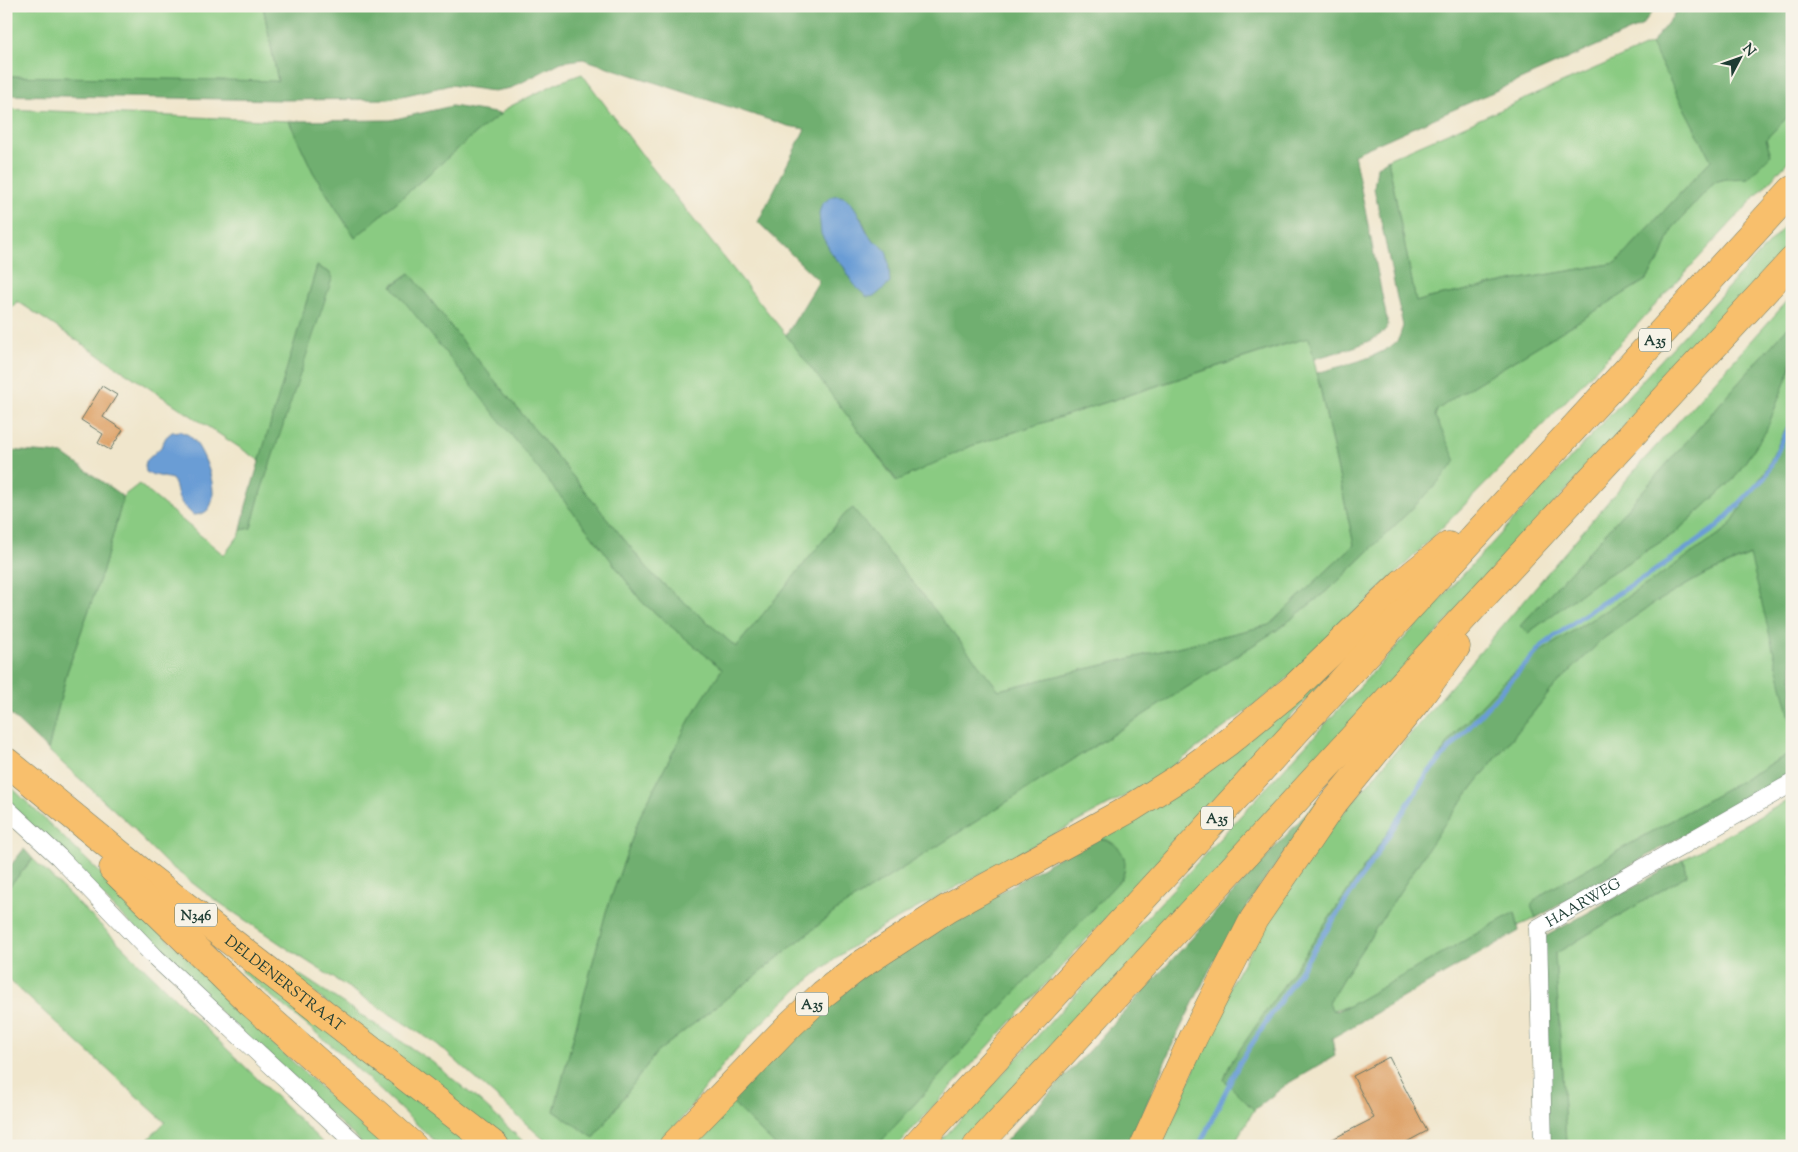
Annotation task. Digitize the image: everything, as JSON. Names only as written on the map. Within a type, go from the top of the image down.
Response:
[{"type":"main road","name":"A35","points":[[916,1146],[1792,190]]},
{"type":"main road","points":[[977,1146],[1792,261]]},
{"type":"main road","name":"A35","points":[[673,1146],[791,1024],[837,982],[948,908],[1131,808],[1178,779],[1228,742],[1295,687],[1402,583],[1518,490]]},
{"type":"main road","points":[[1144,1146],[1194,1036],[1254,919],[1331,806],[1416,702],[1537,537]]},
{"type":"main road","name":"DELDENERSTRAAT","points":[[6,762],[152,908],[251,1003],[413,1146]]},
{"type":"main road","name":"DELDENERSTRAAT","points":[[6,762],[144,874],[495,1146]]},
{"type":"street","name":"HAARWEG","points":[[1543,1146],[1538,928],[1792,783]]},
{"type":"street","points":[[6,808],[59,857],[155,956],[358,1146]]},
{"type":"green space","points":[[6,6],[263,6],[278,82],[6,76]]},
{"type":"green space","points":[[263,6],[1657,6],[1641,26],[1354,154],[1388,325],[1376,337],[1314,359],[1309,338],[1289,343],[971,446],[897,481],[786,335],[819,281],[758,222],[805,129],[788,126],[583,59],[561,62],[511,88],[493,91],[450,85],[389,99],[282,100],[6,95],[6,76],[278,81]],"holes":[[[860,216],[870,237],[885,251],[850,279],[844,267],[832,255]]]},
{"type":"green space","points":[[1681,6],[1792,6],[1792,112],[1766,139],[1771,155],[1748,178],[1726,179],[1714,182],[1672,229],[1662,256],[1646,280],[1458,395],[1437,410],[1435,416],[1456,461],[1433,488],[1333,586],[1280,628],[837,910],[656,1053],[594,1138],[554,1111],[606,912],[640,816],[690,719],[722,669],[642,602],[604,551],[392,286],[410,273],[456,333],[654,576],[736,647],[845,514],[853,508],[999,690],[1269,625],[1354,545],[1317,373],[1360,361],[1381,352],[1397,341],[1403,326],[1374,188],[1377,167],[1388,159],[1416,302],[1521,279],[1616,263],[1711,160],[1651,44]]},
{"type":"green space","points":[[1651,44],[1711,160],[1616,263],[1521,279],[1416,302],[1388,159]]},
{"type":"green space","points":[[582,74],[646,160],[806,360],[896,481],[971,446],[1309,337],[1354,545],[1269,625],[999,690],[853,509],[845,514],[736,647],[654,576],[456,333],[410,273],[392,285],[604,551],[642,602],[722,669],[690,719],[640,816],[606,912],[554,1111],[594,1138],[656,1053],[837,910],[1280,628],[1333,586],[1433,488],[1435,416],[1437,410],[1458,395],[1646,280],[1662,256],[1672,229],[1714,182],[1726,179],[1748,178],[1771,155],[1766,139],[1792,112],[1792,157],[1584,382],[1507,462],[1396,574],[1277,688],[1153,781],[886,925],[845,952],[806,982],[769,1015],[725,1063],[658,1146],[551,1146],[437,1044],[291,951],[208,895],[164,861],[141,838],[134,828],[48,750],[67,672],[104,567],[122,497],[139,484],[224,555],[241,530],[251,528],[330,273],[317,266],[260,461],[17,301],[6,316],[6,109],[289,121],[313,172],[355,238],[476,133],[509,107],[557,83]]},
{"type":"green space","points":[[452,106],[501,114],[476,133],[355,238],[313,172],[289,121],[391,120]]},
{"type":"green space","points":[[1792,218],[1792,243],[969,1146],[936,1146]]},
{"type":"green space","points":[[317,266],[330,273],[332,279],[260,494],[251,528],[241,530],[246,506]]},
{"type":"green space","points":[[1792,296],[1792,327],[1787,328],[1594,546],[1520,626],[1528,633],[1595,583],[1675,533],[1733,480],[1766,431],[1792,364],[1792,416],[1767,467],[1728,528],[1652,581],[1537,654],[1502,683],[1456,732],[1230,1064],[1224,1080],[1254,1110],[1233,1146],[1161,1146],[1232,982],[1276,907],[1333,825],[1640,464]]},
{"type":"green space","points":[[1792,327],[1791,367],[1766,431],[1733,480],[1675,533],[1595,583],[1528,633],[1520,626],[1594,546],[1787,328]]},
{"type":"green space","points":[[1792,416],[1792,726],[1750,555],[1702,576],[1653,604],[1604,638],[1554,687],[1443,826],[1343,978],[1329,1002],[1332,1010],[1336,1011],[1349,1006],[1515,912],[1519,931],[1332,1038],[1335,1056],[1287,1084],[1254,1110],[1224,1080],[1230,1064],[1456,732],[1502,683],[1537,654],[1652,581],[1728,528],[1767,468]]},
{"type":"green space","points":[[6,450],[63,454],[121,495],[122,502],[104,567],[67,672],[48,750],[6,710]]},
{"type":"green space","points":[[1751,555],[1792,726],[1792,752],[1544,893],[1531,906],[1536,918],[1518,926],[1515,912],[1349,1006],[1332,1010],[1329,1002],[1343,978],[1443,826],[1554,687],[1604,638],[1653,604],[1702,576]]},
{"type":"green space","points":[[1351,651],[897,1146],[877,1146],[996,1013],[1125,857],[1109,841],[1093,837]]},
{"type":"green space","points":[[1370,744],[1260,886],[1213,963],[1174,1041],[1129,1146],[1001,1146]]},
{"type":"green space","points":[[1792,752],[1792,775],[1536,918],[1531,906],[1544,893]]},
{"type":"green space","points":[[6,782],[146,917],[265,1036],[384,1146],[365,1146],[230,1022],[6,801]]},
{"type":"green space","points":[[1792,798],[1792,1146],[1558,1146],[1566,1143],[1555,954],[1687,875],[1684,859]]},
{"type":"green space","points":[[1093,837],[1109,841],[1119,848],[1125,863],[1121,879],[996,1013],[877,1146],[776,1146],[728,1099],[854,979]]},
{"type":"green space","points":[[24,849],[33,859],[6,890],[6,871]]},
{"type":"green space","points":[[33,859],[326,1146],[142,1146],[165,1122],[6,977],[6,890]]},
{"type":"green space","points":[[1684,859],[1687,875],[1555,954],[1566,1144],[1546,1146],[1541,939]]},
{"type":"green space","points":[[247,940],[431,1061],[482,1103],[528,1146],[508,1146]]},
{"type":"green space","points":[[244,967],[489,1146],[440,1146],[338,1051],[242,972]]},
{"type":"green space","points":[[728,1099],[776,1146],[682,1146]]},
{"type":"water","points":[[833,196],[841,196],[852,204],[871,238],[886,251],[890,283],[875,296],[867,297],[857,288],[844,267],[832,254],[821,234],[819,213],[822,204]]},
{"type":"water","points":[[180,431],[190,436],[197,444],[208,468],[213,494],[211,505],[204,513],[193,515],[185,507],[179,499],[172,479],[146,472],[146,461],[161,447],[166,437],[172,432]]},
{"type":"building","points":[[102,386],[117,395],[103,417],[123,430],[110,450],[98,443],[103,434],[81,420]]},
{"type":"building","points":[[1389,1057],[1427,1131],[1399,1146],[1319,1146],[1374,1118],[1353,1076]]},
{"type":"waterway","points":[[1199,1146],[1240,1062],[1427,774],[1541,647],[1591,610],[1653,572],[1717,527],[1765,477],[1792,421]]}]
